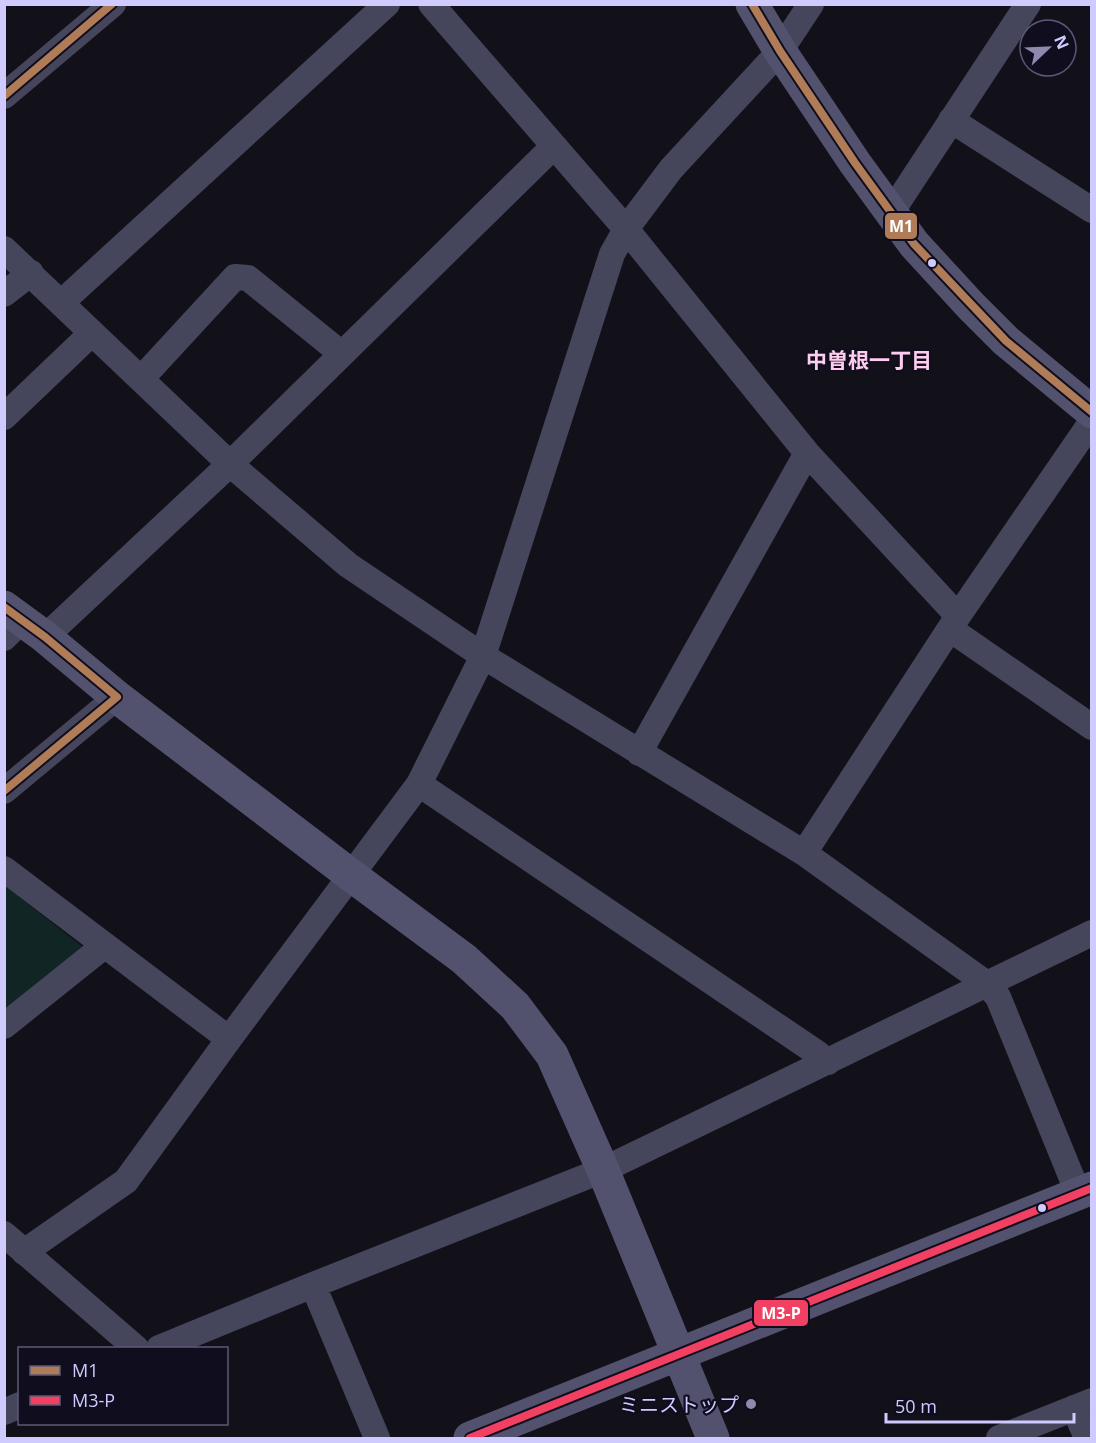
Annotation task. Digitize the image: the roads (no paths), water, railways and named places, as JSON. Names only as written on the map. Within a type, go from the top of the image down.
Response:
[{"type":"street","points":[[4,96],[113,4]]},
{"type":"street","points":[[62,302],[387,4]]},
{"type":"street","points":[[430,4],[626,229],[807,453],[954,622],[1092,727]]},
{"type":"street","points":[[752,4],[780,51],[890,214],[944,278],[992,327],[1092,412]]},
{"type":"street","points":[[24,1252],[126,1181],[419,784],[483,656],[612,254],[626,229],[671,169],[780,51],[811,4]]},
{"type":"street","points":[[890,214],[1028,4]]},
{"type":"street","points":[[951,120],[1092,210]]},
{"type":"street","points":[[553,147],[230,464],[19,626],[117,697],[464,959],[515,1006],[552,1054],[603,1170],[713,1438]]},
{"type":"street","points":[[4,249],[230,464],[348,565],[483,656],[804,853],[987,984],[998,997],[1085,1190],[470,1438]]},
{"type":"street","points":[[4,294],[31,273]]},
{"type":"street","points":[[141,379],[236,277],[248,278],[342,354]]},
{"type":"street","points":[[4,417],[92,333]]},
{"type":"street","points":[[804,853],[954,622],[1092,421]]},
{"type":"street","points":[[639,753],[807,453]]},
{"type":"street","points":[[4,791],[117,697]]},
{"type":"street","points":[[419,784],[828,1062]]},
{"type":"street","points":[[4,868],[229,1039]]},
{"type":"street","points":[[161,1347],[603,1170],[1092,933]]},
{"type":"street","points":[[4,1026],[104,945]]},
{"type":"street","points":[[4,1234],[135,1347]]},
{"type":"street","points":[[313,1285],[377,1438]]},
{"type":"street","points":[[999,1438],[1083,1405],[1087,1438]]},
{"type":"place","name":"ミニストップ","points":[[751,1404]]},
{"type":"district","name":"中曽根一丁目","points":[[869,360]]}]
